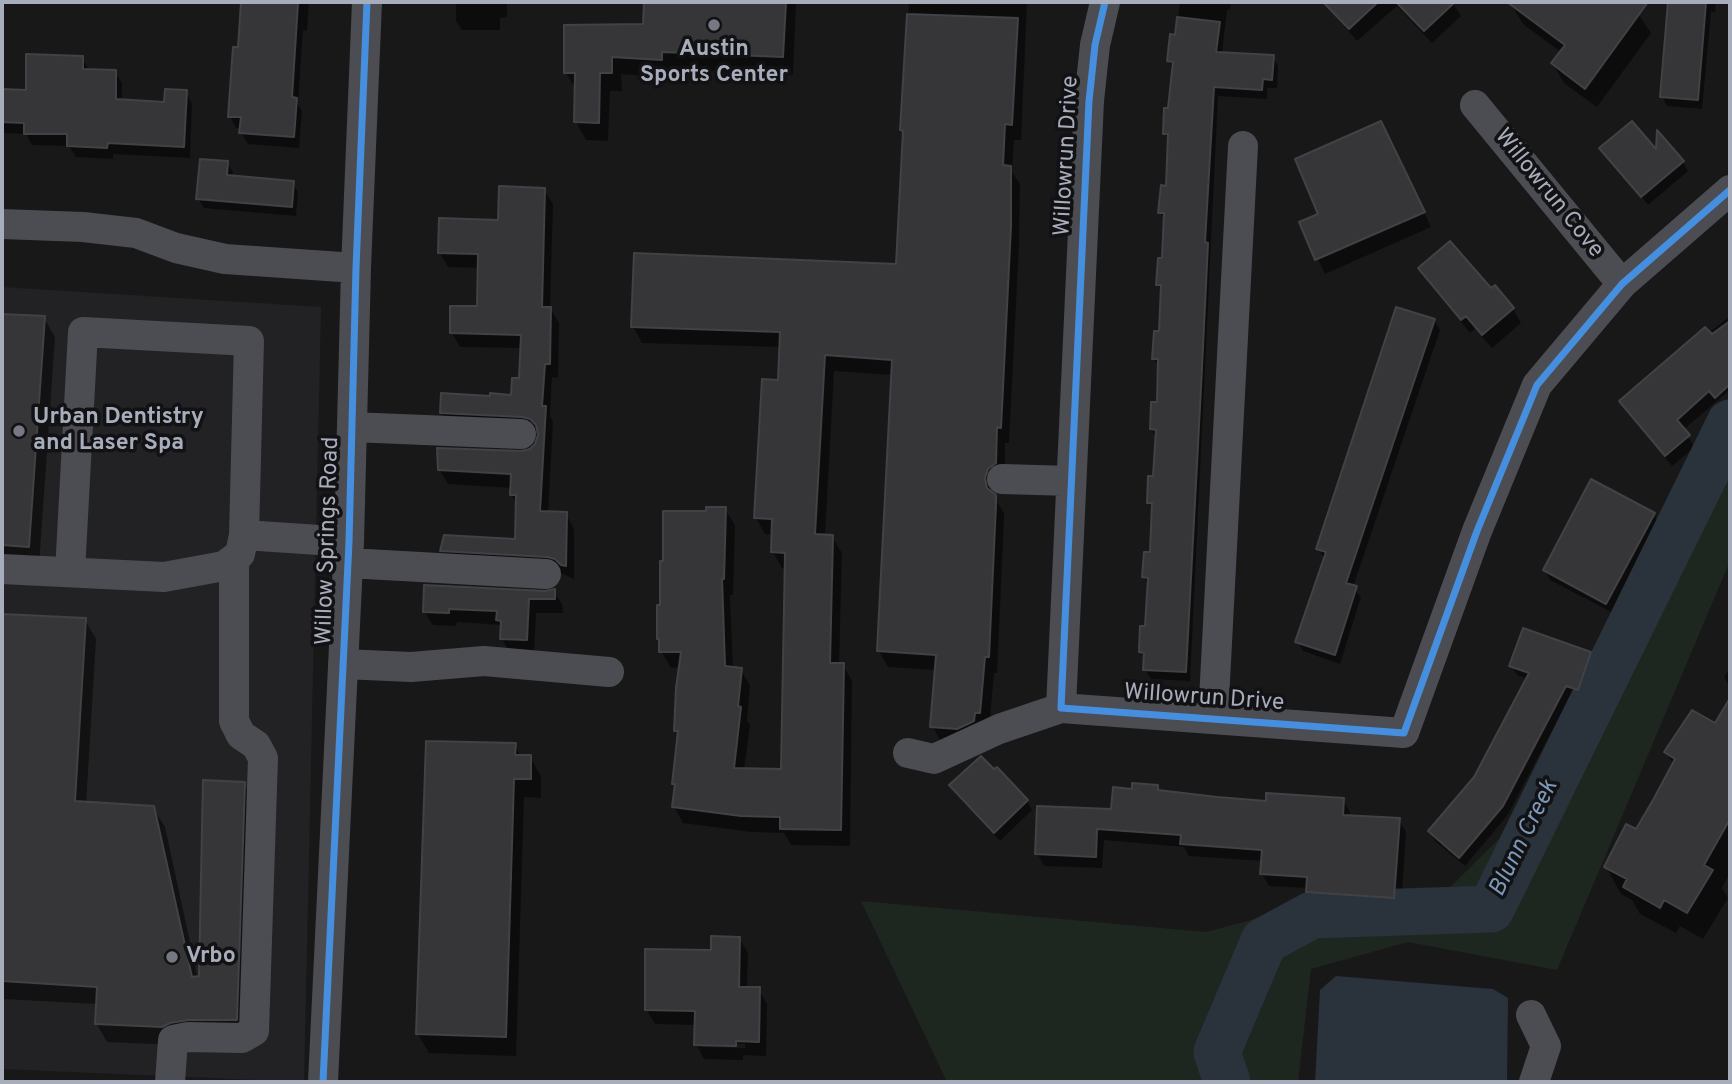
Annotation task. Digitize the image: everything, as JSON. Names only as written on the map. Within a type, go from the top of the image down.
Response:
[{"type":"street","name":"Willow Springs Road","points":[[323,1082],[349,553],[356,268],[367,2]]},
{"type":"street","name":"Willowrun Drive","points":[[1105,2],[1089,101],[1061,708],[1404,733],[1477,531],[1537,385],[1622,284],[1730,190]]},
{"type":"street","name":"Willowrun Cove","points":[[1475,105],[1622,284]]},
{"type":"street","points":[[1213,719],[1242,146]]},
{"type":"street","points":[[2,224],[83,227],[136,233],[176,248],[225,259],[356,268]]},
{"type":"street","points":[[70,572],[83,332],[249,341],[234,720],[241,735],[256,745],[263,758],[254,1031],[242,1038],[187,1037],[173,1040],[170,1082]]},
{"type":"street","points":[[352,427],[521,434]]},
{"type":"street","points":[[1002,479],[1071,481]]},
{"type":"street","points":[[239,548],[349,553],[546,574]]},
{"type":"street","points":[[2,569],[164,577],[224,566],[239,548]]},
{"type":"street","points":[[343,664],[411,667],[484,662],[609,672]]},
{"type":"street","points":[[908,753],[934,759],[999,729],[1061,708]]},
{"type":"street","points":[[1531,1015],[1546,1046],[1534,1082]]},
{"type":"shaded area","points":[[2,287],[321,307],[304,1082],[2,1069]]},
{"type":"shaded area","points":[[1730,410],[1730,561],[1557,970],[1408,942],[1311,969],[1298,1082],[947,1082],[861,901],[1206,932],[1319,902],[1437,900],[1509,829],[1708,441]]},
{"type":"shaded area","points":[[1336,976],[1493,989],[1508,998],[1507,1082],[1315,1082],[1320,990]]},
{"type":"building","points":[[241,2],[298,3],[292,97],[297,98],[294,137],[239,133],[241,117],[228,117],[233,47],[238,47]]},
{"type":"building","name":"Austin Sports Center","points":[[644,2],[786,2],[783,57],[662,52],[662,60],[612,57],[612,73],[600,73],[599,123],[574,122],[575,73],[564,73],[564,25],[643,24]]},
{"type":"building","points":[[1323,2],[1378,2],[1349,29]]},
{"type":"building","points":[[1396,2],[1455,2],[1424,31]]},
{"type":"building","points":[[1507,2],[1648,2],[1585,89],[1551,63],[1565,45]]},
{"type":"building","points":[[1668,2],[1706,2],[1698,100],[1660,97]]},
{"type":"building","points":[[907,14],[1018,18],[1012,125],[1005,124],[1003,165],[1011,166],[1011,226],[1001,428],[997,427],[996,463],[988,469],[985,478],[987,488],[996,495],[996,504],[989,657],[985,657],[980,713],[975,713],[974,721],[957,729],[930,727],[936,655],[877,651],[892,360],[825,355],[815,534],[833,535],[830,663],[844,663],[841,830],[780,829],[780,817],[741,816],[672,807],[678,731],[674,731],[676,688],[681,652],[659,652],[657,639],[660,561],[663,561],[663,511],[706,511],[706,507],[726,507],[722,579],[725,666],[742,668],[738,706],[741,707],[734,768],[781,769],[785,553],[771,552],[772,519],[754,518],[762,379],[778,380],[780,332],[631,327],[634,253],[896,264]]},
{"type":"building","points":[[1177,17],[1220,22],[1216,52],[1274,55],[1272,80],[1263,79],[1262,90],[1214,87],[1186,672],[1143,670],[1144,653],[1139,652],[1140,626],[1145,626],[1148,578],[1142,577],[1144,552],[1150,552],[1152,503],[1147,503],[1148,476],[1153,476],[1156,430],[1150,429],[1151,402],[1157,402],[1158,359],[1152,359],[1154,331],[1159,331],[1161,285],[1156,285],[1158,258],[1162,258],[1164,213],[1158,213],[1161,185],[1166,186],[1168,134],[1163,134],[1164,108],[1168,108],[1173,62],[1167,61],[1170,34],[1175,35]]},
{"type":"building","points":[[26,54],[83,56],[83,69],[116,70],[116,99],[164,102],[165,89],[187,90],[184,147],[108,143],[107,148],[67,146],[67,134],[24,134],[24,123],[2,122],[2,89],[26,90]]},
{"type":"building","points":[[1381,121],[1425,212],[1315,260],[1299,222],[1318,214],[1295,159]]},
{"type":"building","points":[[1632,121],[1656,149],[1657,130],[1684,161],[1641,197],[1599,148]]},
{"type":"building","points":[[200,159],[228,161],[227,175],[294,181],[292,207],[196,199]]},
{"type":"building","points":[[499,186],[545,188],[542,307],[551,307],[550,364],[545,364],[542,406],[546,406],[540,511],[567,512],[566,566],[547,557],[440,551],[444,535],[515,539],[516,495],[510,495],[511,474],[438,470],[437,448],[521,451],[530,449],[538,435],[536,425],[530,419],[522,417],[440,413],[441,393],[511,395],[512,378],[519,378],[521,335],[450,333],[450,306],[477,306],[478,254],[438,253],[439,218],[498,220]]},
{"type":"building","points":[[1450,241],[1491,288],[1495,285],[1514,308],[1482,335],[1466,316],[1461,320],[1418,268]]},
{"type":"building","points":[[1396,307],[1435,319],[1346,583],[1357,586],[1335,655],[1295,642],[1326,552],[1316,549]]},
{"type":"building","name":"Urban Dentistry and Laser Spa","points":[[2,314],[45,316],[29,547],[2,545]]},
{"type":"building","points":[[1730,321],[1730,384],[1715,398],[1709,391],[1677,420],[1690,435],[1665,456],[1619,401],[1705,327],[1712,334]]},
{"type":"building","points":[[1591,479],[1655,513],[1606,604],[1543,570]]},
{"type":"building","points":[[424,585],[545,591],[555,589],[555,599],[529,599],[527,640],[500,639],[501,621],[496,620],[497,611],[449,609],[449,613],[423,612]]},
{"type":"building","points":[[2,614],[86,618],[75,801],[154,806],[192,977],[199,976],[203,780],[245,782],[237,1020],[188,1020],[162,1027],[95,1024],[97,987],[2,981]]},
{"type":"building","points":[[1523,628],[1591,652],[1578,690],[1566,686],[1503,806],[1459,858],[1428,831],[1474,777],[1529,673],[1509,666]]},
{"type":"building","points":[[1730,698],[1730,819],[1704,865],[1713,870],[1687,913],[1664,900],[1660,908],[1623,887],[1627,879],[1604,867],[1626,824],[1636,829],[1653,800],[1675,759],[1664,752],[1692,710],[1715,723]]},
{"type":"building","points":[[426,741],[516,743],[515,755],[531,755],[531,779],[514,779],[506,1037],[416,1034]]},
{"type":"building","points":[[981,756],[994,769],[997,767],[1028,800],[994,833],[949,785]]},
{"type":"building","points":[[1132,783],[1158,785],[1158,790],[1266,801],[1266,793],[1344,798],[1343,815],[1400,818],[1394,898],[1306,892],[1307,877],[1260,874],[1262,850],[1180,844],[1181,835],[1097,829],[1096,857],[1035,854],[1037,806],[1111,809],[1113,787],[1132,789]]},
{"type":"building","points":[[711,936],[740,937],[739,987],[760,987],[759,1042],[736,1041],[736,1046],[694,1045],[695,1011],[645,1010],[645,949],[711,950]]},
{"type":"waterway","name":"Blunn Creek","points":[[1227,1082],[1217,1052],[1264,941],[1312,915],[1491,909],[1730,423]]},
{"type":"cycle path","points":[[323,1082],[349,542],[356,268],[367,2]]},
{"type":"cycle path","points":[[1105,2],[1095,45],[1089,101],[1061,708],[1404,733],[1477,531],[1537,385],[1622,284],[1730,190]]},
{"type":"place","name":"Austin Sports Center","points":[[714,25]]},
{"type":"place","name":"Urban Dentistry and Laser Spa","points":[[19,431]]},
{"type":"place","name":"Vrbo","points":[[172,957]]}]
